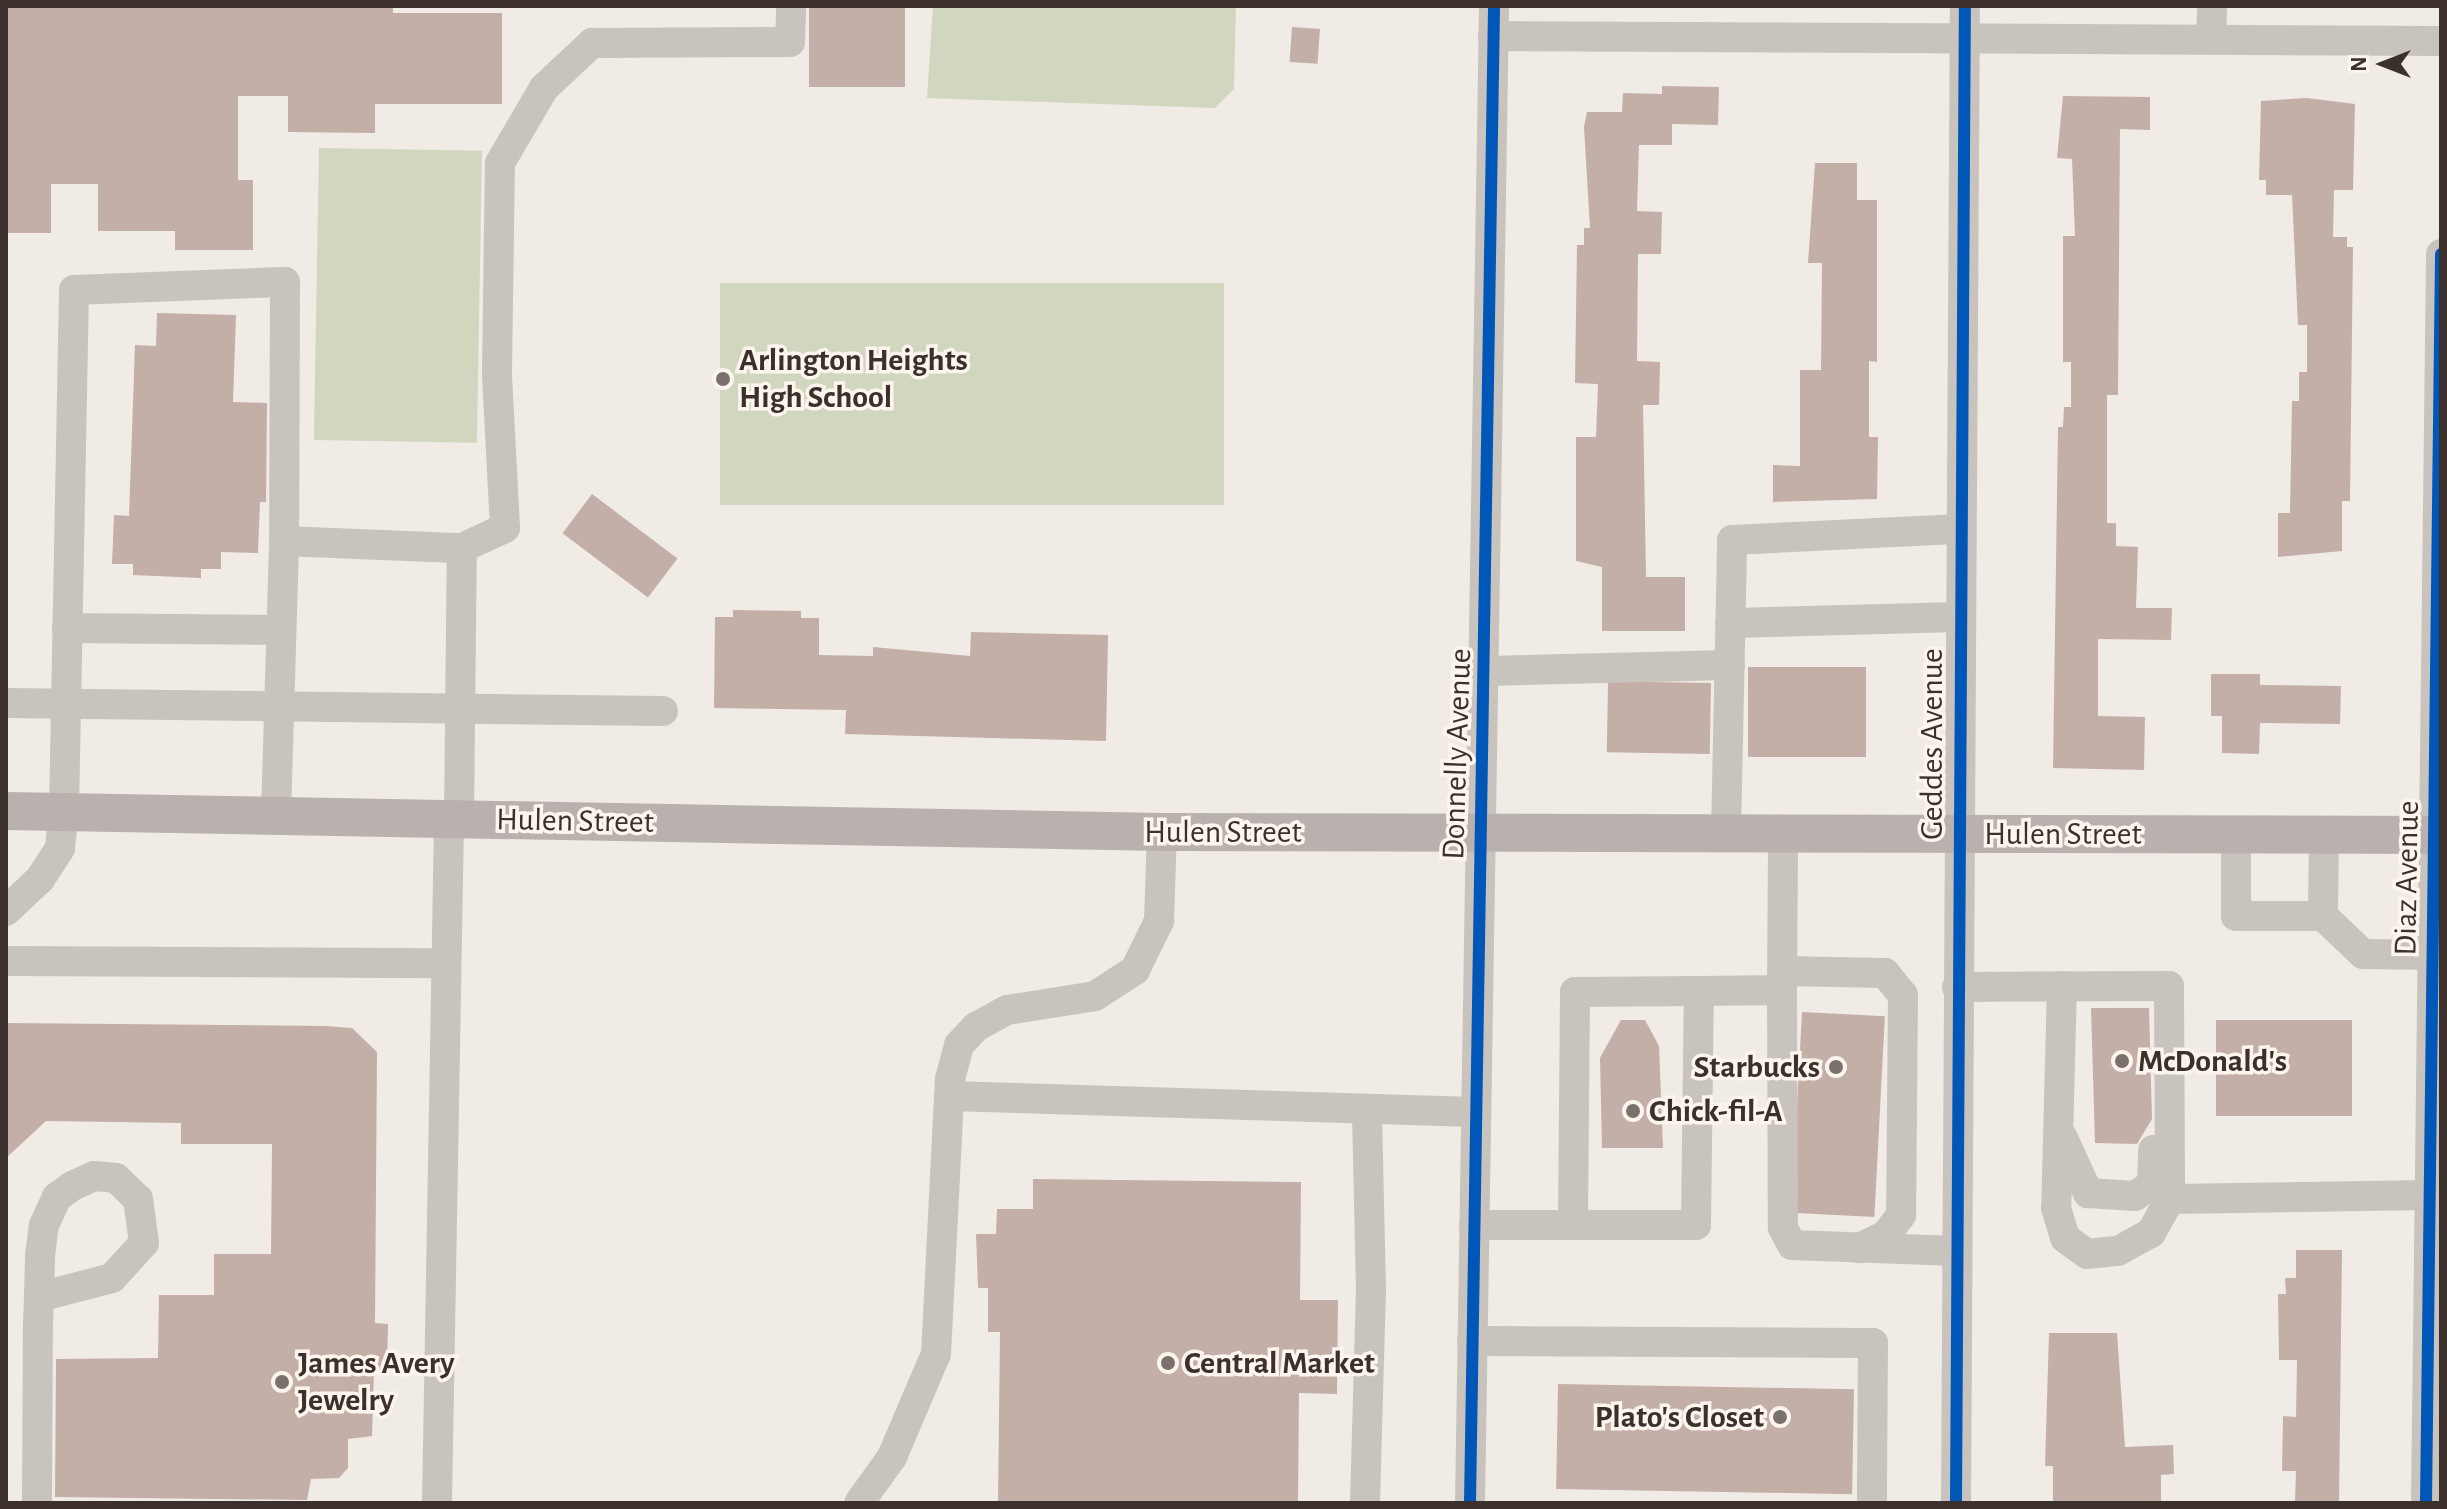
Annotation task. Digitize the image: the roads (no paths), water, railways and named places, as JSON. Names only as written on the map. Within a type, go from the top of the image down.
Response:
[{"type":"main road","name":"Hulen Street","points":[[6,811],[1162,832],[2437,835]]},
{"type":"street","points":[[284,541],[462,548],[505,528],[497,373],[500,163],[544,88],[592,43],[790,42],[791,6]]},
{"type":"street","name":"Donnelly Avenue","points":[[1470,1503],[1480,833],[1487,671],[1494,6]]},
{"type":"street","name":"Geddes Avenue","points":[[1956,1492],[1957,834],[1965,6]]},
{"type":"street","points":[[2211,40],[2212,6]]},
{"type":"street","points":[[1493,36],[2441,41]]},
{"type":"street","name":"Diaz Avenue","points":[[2426,1503],[2429,1195],[2436,1028],[2431,955],[2437,835],[2441,254]]},
{"type":"street","points":[[6,911],[40,879],[60,848],[64,811],[74,290],[285,282],[284,541],[276,815]]},
{"type":"street","points":[[1726,834],[1732,540],[1960,529]]},
{"type":"street","points":[[437,1503],[445,963],[460,708],[462,548]]},
{"type":"street","points":[[1730,623],[1959,617]]},
{"type":"street","points":[[67,628],[281,630]]},
{"type":"street","points":[[1487,671],[1730,665]]},
{"type":"street","points":[[6,703],[663,711]]},
{"type":"street","points":[[859,1503],[892,1457],[936,1354],[946,1258],[949,1096],[954,1057],[976,1027],[1023,1004],[1095,996],[1144,960],[1161,908],[1162,832]]},
{"type":"street","points":[[1783,834],[1783,1228],[1792,1245],[1957,1251]]},
{"type":"street","points":[[2236,835],[2236,916],[2323,916],[2363,954],[2431,955]]},
{"type":"street","points":[[2323,916],[2324,835]]},
{"type":"street","points":[[6,961],[445,963]]},
{"type":"street","points":[[1573,1225],[1575,992],[1699,991],[1782,980],[1885,973],[1903,995],[1901,1215],[1886,1235],[1857,1249]]},
{"type":"street","points":[[2062,986],[2056,1208],[2065,1238],[2087,1254],[2118,1251],[2151,1233],[2170,1199],[2169,986]]},
{"type":"street","points":[[1957,987],[2169,986]]},
{"type":"street","points":[[2058,1127],[2088,1193],[2135,1196],[2152,1184],[2159,1009],[2169,986]]},
{"type":"street","points":[[1474,1225],[1696,1225],[1699,991]]},
{"type":"street","points":[[949,1096],[1475,1112]]},
{"type":"street","points":[[1365,1503],[1371,1290],[1367,1109]]},
{"type":"street","points":[[2170,1199],[2429,1195]]},
{"type":"street","points":[[37,1503],[39,1297]]},
{"type":"street","points":[[1472,1341],[1873,1343],[1872,1503]]},
{"type":"place","name":"Arlington Heights High School","points":[[723,379]]},
{"type":"place","name":"McDonald's","points":[[2122,1061]]},
{"type":"place","name":"Starbucks","points":[[1836,1067]]},
{"type":"place","name":"Chick-fil-A","points":[[1633,1111]]},
{"type":"place","name":"Central Market","points":[[1168,1363]]},
{"type":"place","name":"James Avery Jewelry","points":[[282,1382]]},
{"type":"place","name":"Plato's Closet","points":[[1780,1417]]}]
